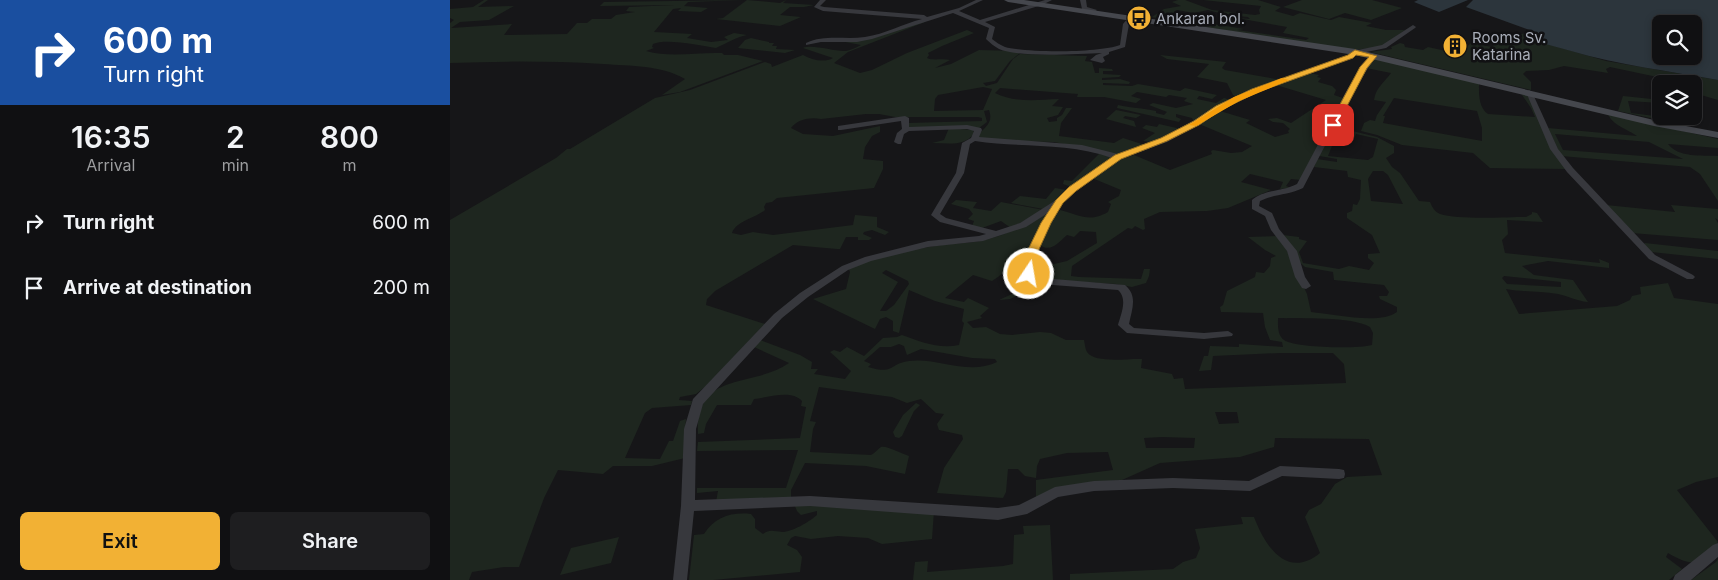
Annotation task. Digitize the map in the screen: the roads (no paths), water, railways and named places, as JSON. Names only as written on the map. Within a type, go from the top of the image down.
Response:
[{"type":"main road","points":[[1008,0],[1355,52],[1654,123],[1718,135]]},
{"type":"street","points":[[823,0],[817,7],[929,18]]},
{"type":"street","points":[[808,44],[819,40],[867,39],[953,11],[980,0]]},
{"type":"street","points":[[980,22],[1049,0]]},
{"type":"street","points":[[1084,0],[1084,8],[1094,10],[1092,12]]},
{"type":"street","points":[[953,11],[992,27],[989,39],[1004,49],[1100,51],[1119,49],[1123,46]]},
{"type":"street","points":[[1098,56],[1123,51],[1126,24],[1132,18]]},
{"type":"street","points":[[680,580],[688,506],[690,429],[697,402],[778,316],[804,294],[846,268],[868,259],[928,244],[980,239],[1023,225],[1059,202],[1073,189],[1118,157],[1164,140],[1219,108],[1255,91],[1344,59],[1355,52],[1384,47],[1413,27]]},
{"type":"street","points":[[1306,286],[1297,273],[1297,266],[1292,251],[1271,226],[1269,215],[1255,207],[1256,200],[1265,194],[1294,189],[1300,186],[1345,99],[1360,78],[1364,67],[1373,56]]},
{"type":"street","points":[[1529,92],[1554,149],[1570,170],[1652,257],[1690,278]]},
{"type":"street","points":[[841,128],[905,118],[905,128],[907,129]]},
{"type":"street","points":[[898,142],[901,133],[907,129],[975,128],[978,130],[974,140]]},
{"type":"street","points":[[998,234],[942,220],[934,215],[960,173],[966,144],[974,140],[1063,144],[1100,150],[1118,157]]},
{"type":"street","points":[[1059,202],[1046,223],[1030,258],[1027,267],[1029,274],[1033,278],[1040,281],[1121,287],[1126,290],[1130,299],[1123,325],[1131,331],[1204,336],[1228,334]]},
{"type":"street","points":[[688,506],[810,501],[998,514],[1022,510],[1055,492],[1094,486],[1173,483],[1250,486],[1280,470],[1339,474]]},
{"type":"street","points":[[1680,580],[1718,549]]},
{"type":"place","name":"Ankaran bol.","points":[[1139,18]]},
{"type":"place","name":"Rooms Sv. Katarina","points":[[1455,46]]}]
